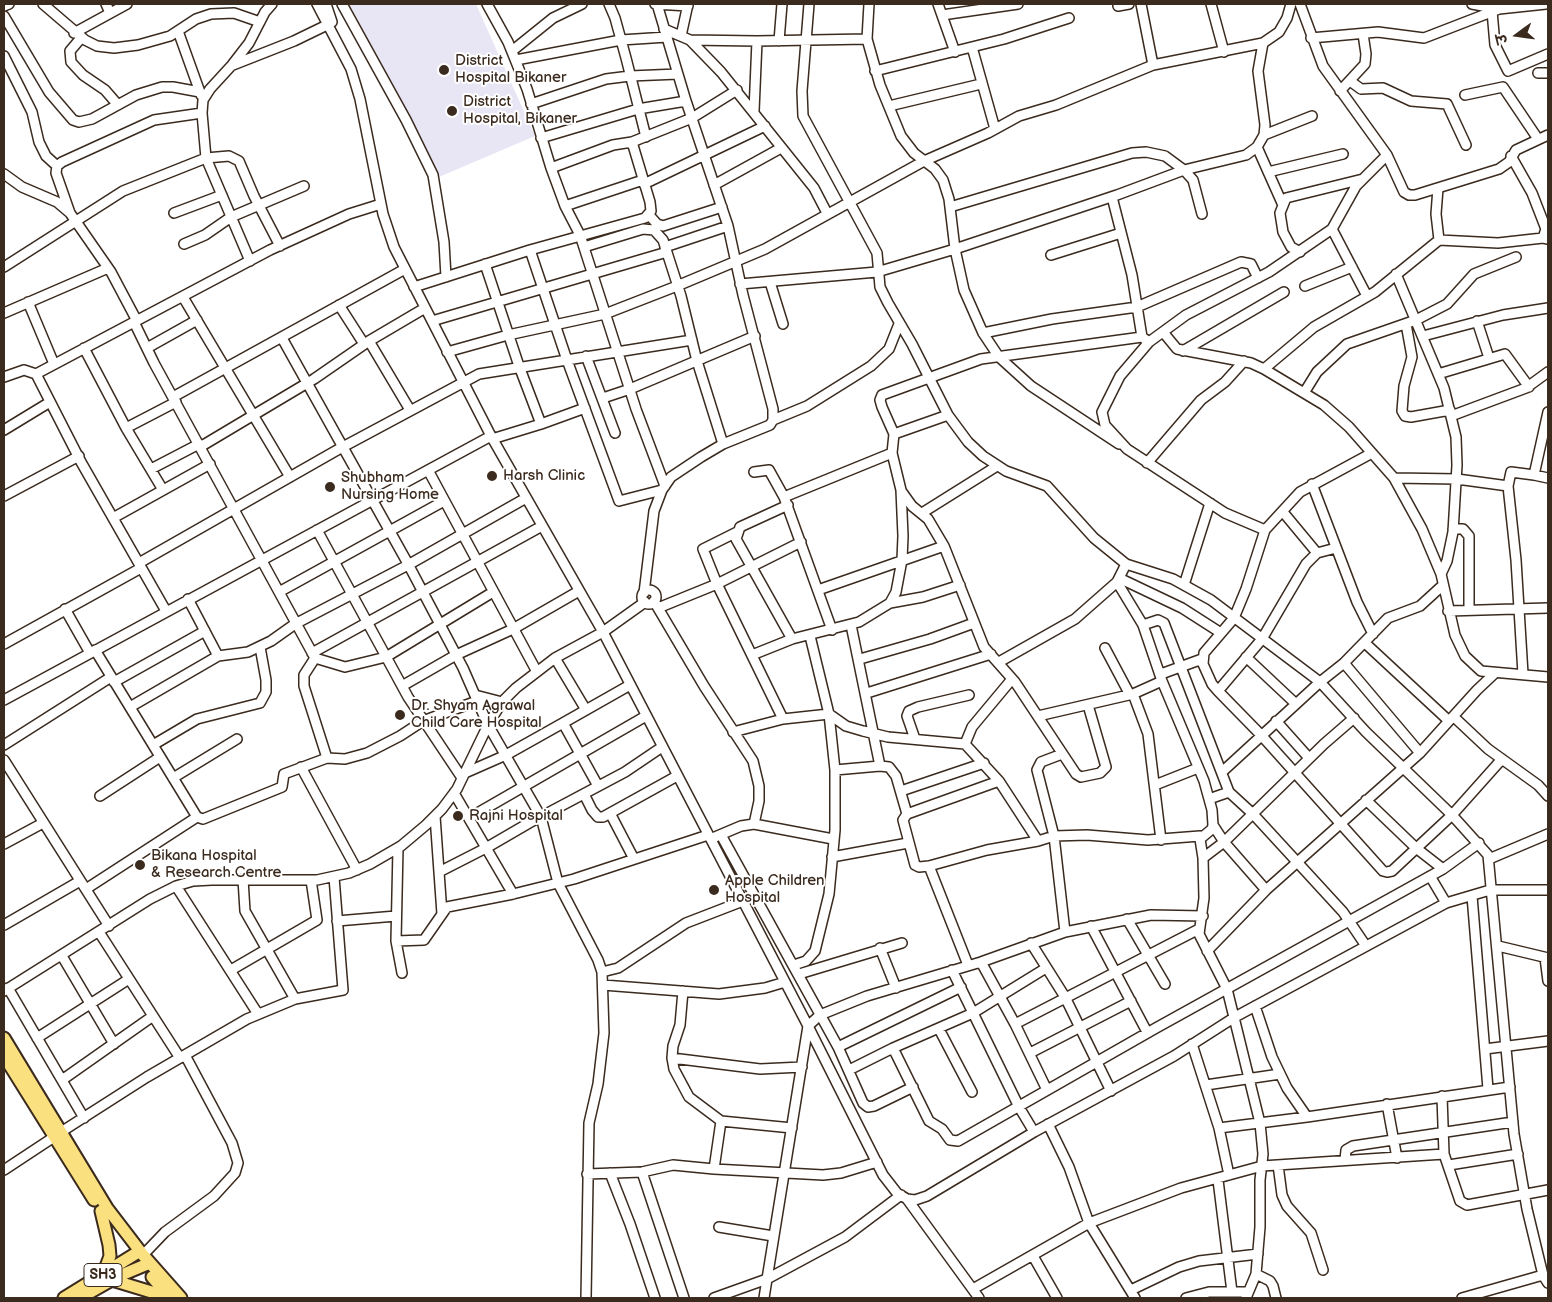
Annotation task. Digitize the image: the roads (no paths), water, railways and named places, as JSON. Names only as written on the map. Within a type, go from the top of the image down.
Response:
[{"type":"main road","points":[[4,1038],[101,1211],[142,1258],[181,1298]]},
{"type":"main road","points":[[4,1056],[7,1069],[57,1134],[170,1298]]},
{"type":"main road","points":[[101,1211],[109,1245],[108,1277],[170,1298]]},
{"type":"main road","name":"SH3","points":[[64,1298],[142,1258]]},
{"type":"main road","name":"SH3","points":[[80,1298],[108,1277]]},
{"type":"street","points":[[4,6],[9,4]]},
{"type":"street","points":[[43,4],[78,35],[97,46],[114,48],[150,42],[178,31],[204,16],[220,12],[243,15],[260,22]]},
{"type":"street","points":[[106,4],[110,13]]},
{"type":"street","points":[[118,105],[106,90],[83,75],[71,62],[70,51],[78,35],[127,4]]},
{"type":"street","points":[[201,96],[232,65],[249,43],[272,4]]},
{"type":"street","points":[[310,4],[335,36]]},
{"type":"street","points":[[317,4],[351,69],[360,99],[381,204],[394,247],[492,438],[630,684],[884,1175],[896,1193],[915,1200],[927,1196],[1034,1132],[1111,1091],[1192,1044],[1235,1016],[1446,903],[1490,890],[1548,890]]},
{"type":"street","points":[[335,36],[327,6],[338,4]]},
{"type":"street","points":[[342,4],[406,120],[433,175],[444,242],[446,277]]},
{"type":"street","points":[[487,4],[516,60],[551,168],[565,206],[580,235],[664,488]]},
{"type":"street","points":[[512,51],[567,7],[582,4]]},
{"type":"street","points":[[609,4],[621,40],[646,137]]},
{"type":"street","points":[[681,36],[688,5],[656,4],[728,226],[740,284],[773,409],[773,420]]},
{"type":"street","points":[[779,41],[782,4]]},
{"type":"street","points":[[809,4],[802,91],[803,116],[877,253],[877,272],[880,288],[948,415],[968,442],[997,466],[1047,486],[1094,538],[1126,564],[1173,580],[1211,600],[1320,682],[1479,843],[1489,859],[1490,890],[1498,946],[1513,1122],[1525,1195],[1543,1275],[1548,1283]]},
{"type":"street","points":[[870,4],[867,39],[875,71],[901,136],[914,153],[935,169],[943,180],[950,207],[954,249],[967,299],[983,333],[999,357],[1031,386],[1093,429],[1225,513],[1265,530]]},
{"type":"street","points":[[938,4],[954,52]]},
{"type":"street","points":[[942,15],[1017,4]]},
{"type":"street","points":[[1118,6],[1129,4]]},
{"type":"street","points":[[1141,4],[1153,65]]},
{"type":"street","points":[[1211,4],[1224,52]]},
{"type":"street","points":[[447,352],[508,335],[605,314],[677,286],[765,249],[850,200],[924,161],[1019,116],[1056,105],[1153,65],[1263,43],[1279,32],[1287,18],[1291,4]]},
{"type":"street","points":[[1300,4],[1311,38],[1323,66],[1387,155],[1404,192],[1409,195],[1499,169],[1504,166],[1516,150],[1548,135]]},
{"type":"street","points":[[1472,4],[1495,10]]},
{"type":"street","points":[[1311,38],[1378,32],[1424,38],[1431,37],[1495,10],[1513,6],[1546,4]]},
{"type":"street","points":[[1495,10],[1495,46],[1508,71],[1548,54]]},
{"type":"street","points":[[4,16],[49,92],[73,120],[78,122],[92,119],[136,95],[162,87],[173,87],[201,96]]},
{"type":"street","points":[[875,71],[954,52],[1069,18]]},
{"type":"street","points":[[232,65],[294,41],[327,25]]},
{"type":"street","points":[[178,31],[201,96],[206,158],[250,260]]},
{"type":"street","points":[[516,60],[665,33],[690,40],[754,111],[814,188],[827,213]]},
{"type":"street","points":[[1340,91],[1362,69],[1366,59],[1363,34]]},
{"type":"street","points":[[690,40],[806,41],[867,39]]},
{"type":"street","points":[[754,111],[757,41]]},
{"type":"street","points":[[740,284],[877,272],[954,249],[1184,170],[1246,155],[1257,147],[1264,136],[1265,125],[1258,71],[1263,43]]},
{"type":"street","points":[[972,47],[995,129]]},
{"type":"street","points":[[4,56],[32,112],[36,134],[46,156],[57,166]]},
{"type":"street","points":[[1538,73],[1548,73]]},
{"type":"street","points":[[531,104],[606,79],[678,74]]},
{"type":"street","points":[[1350,81],[1361,88],[1383,88],[1411,101],[1447,104],[1466,145]]},
{"type":"street","points":[[888,106],[981,84]]},
{"type":"street","points":[[1465,95],[1503,87],[1538,139]]},
{"type":"street","points":[[551,168],[613,145],[632,142],[692,118],[737,90]]},
{"type":"street","points":[[541,138],[638,109],[686,101]]},
{"type":"street","points":[[70,213],[56,173],[57,166],[69,158],[154,120],[202,112]]},
{"type":"street","points":[[1264,136],[1312,116]]},
{"type":"street","points":[[565,206],[644,182],[705,157],[765,126]]},
{"type":"street","points":[[632,142],[650,202],[649,215],[657,224],[663,226],[722,208]]},
{"type":"street","points":[[1257,147],[1282,203],[1280,213],[1282,232],[1291,247],[1300,252]]},
{"type":"street","points":[[714,185],[781,148]]},
{"type":"street","points":[[950,207],[1132,153],[1156,152],[1184,170],[1193,180],[1202,214]]},
{"type":"street","points":[[1268,172],[1343,154]]},
{"type":"street","points":[[890,603],[896,592],[902,560],[900,490],[892,454],[894,434],[882,407],[880,400],[882,395],[928,376],[981,359],[1146,339],[1163,332],[1186,315],[1258,278],[1300,252],[1332,229],[1348,198],[1363,179],[1387,155]]},
{"type":"street","points":[[4,267],[123,191],[206,158],[229,156],[239,161],[258,204],[280,246]]},
{"type":"street","points":[[1264,369],[1314,327],[1368,296],[1439,240],[1498,243],[1546,239],[1546,229],[1532,193],[1511,156]]},
{"type":"street","points":[[4,174],[22,187],[56,202],[70,213],[108,268],[174,400],[314,656],[345,667],[386,657],[440,626],[493,592]]},
{"type":"street","points":[[1282,203],[1292,195],[1363,179]]},
{"type":"street","points":[[184,244],[205,235],[231,217],[304,186]]},
{"type":"street","points":[[1438,188],[1436,214],[1439,240]]},
{"type":"street","points":[[174,213],[222,195]]},
{"type":"street","points":[[1112,196],[1146,339]]},
{"type":"street","points":[[36,374],[250,260],[349,214],[381,204]]},
{"type":"street","points":[[414,287],[649,215]]},
{"type":"street","points":[[432,321],[593,275],[728,226]]},
{"type":"street","points":[[584,247],[643,229],[654,230],[663,240],[692,340],[696,362],[723,444]]},
{"type":"street","points":[[1332,229],[1368,296]]},
{"type":"street","points":[[1051,256],[1121,233]]},
{"type":"street","points":[[530,250],[567,360],[619,501],[664,488]]},
{"type":"street","points":[[1304,393],[1317,372],[1347,344],[1416,320],[1447,304],[1474,274],[1516,257]]},
{"type":"street","points":[[983,333],[1052,319],[1137,307],[1241,262],[1251,264],[1258,278]]},
{"type":"street","points":[[485,264],[508,335],[541,424]]},
{"type":"street","points":[[1305,286],[1352,267]]},
{"type":"street","points":[[4,313],[108,268]]},
{"type":"street","points":[[126,428],[405,269]]},
{"type":"street","points":[[1396,274],[1438,374],[1456,437],[1453,529],[1447,561],[1441,574]]},
{"type":"street","points":[[770,282],[783,324]]},
{"type":"street","points":[[1182,351],[1284,292]]},
{"type":"street","points":[[183,297],[255,415],[290,477]]},
{"type":"street","points":[[28,302],[54,364]]},
{"type":"street","points":[[339,305],[366,342],[410,410]]},
{"type":"street","points":[[150,469],[200,446],[255,415],[308,383],[366,342],[425,308]]},
{"type":"street","points":[[1423,336],[1478,321],[1548,308]]},
{"type":"street","points":[[147,348],[198,320]]},
{"type":"street","points":[[1478,321],[1489,358]]},
{"type":"street","points":[[754,824],[759,800],[757,772],[753,762],[650,601],[654,511],[671,477],[723,444],[765,428],[773,420],[807,406],[871,366],[889,349],[899,324]]},
{"type":"street","points":[[1406,324],[1412,357],[1404,386],[1402,411],[1405,416],[1450,413],[1529,386],[1548,372]]},
{"type":"street","points":[[1163,332],[1171,345],[1182,351],[1205,353],[1244,361],[1264,369],[1324,405],[1349,427],[1394,478],[1422,529],[1441,574],[1455,635],[1465,656],[1481,671],[1494,674],[1522,674],[1548,678]]},
{"type":"street","points":[[603,398],[630,389],[755,336]]},
{"type":"street","points":[[282,338],[408,565],[456,655],[488,725],[541,817],[558,883],[602,972],[604,1033],[598,1084],[589,1123],[586,1298]]},
{"type":"street","points":[[1127,449],[1105,424],[1102,412],[1120,376],[1146,339]]},
{"type":"street","points":[[4,644],[290,477],[462,381],[495,370],[692,340]]},
{"type":"street","points":[[84,348],[126,428],[164,490]]},
{"type":"street","points":[[1438,374],[1504,354],[1529,386]]},
{"type":"street","points":[[586,356],[615,433]]},
{"type":"street","points":[[1146,463],[1201,400],[1225,382],[1244,361]]},
{"type":"street","points":[[4,377],[24,370],[36,374],[113,518],[166,611]]},
{"type":"street","points":[[4,430],[50,402]]},
{"type":"street","points":[[4,700],[428,470],[492,438],[541,424],[585,408]]},
{"type":"street","points":[[1534,475],[1548,412]]},
{"type":"street","points":[[894,434],[948,415]]},
{"type":"street","points":[[1038,716],[1132,695],[1180,666],[1202,659],[1234,618],[1246,589],[1265,530],[1300,492],[1372,453]]},
{"type":"street","points":[[782,719],[717,584],[703,549],[737,532],[740,528],[786,501],[892,454]]},
{"type":"street","points":[[4,496],[79,456]]},
{"type":"street","points":[[113,518],[210,464]]},
{"type":"street","points":[[922,513],[997,466]]},
{"type":"street","points":[[428,470],[537,672]]},
{"type":"street","points":[[754,472],[769,470],[786,501],[832,630]]},
{"type":"street","points":[[1522,674],[1508,486],[1511,472],[1548,478]]},
{"type":"street","points":[[1394,478],[1456,479],[1508,486]]},
{"type":"street","points":[[1312,484],[1357,602],[1373,634]]},
{"type":"street","points":[[900,490],[912,506],[922,513],[944,546],[979,637],[1012,679],[1078,776],[1100,773],[1106,767],[1088,705]]},
{"type":"street","points":[[130,707],[218,656],[248,652],[260,647],[295,624],[351,593],[408,565],[461,533],[526,498]]},
{"type":"street","points":[[279,592],[444,502]]},
{"type":"street","points":[[1184,585],[1210,503]]},
{"type":"street","points":[[1282,512],[1317,553]]},
{"type":"street","points":[[327,758],[304,686],[304,675],[314,656],[368,623],[542,526]]},
{"type":"street","points":[[1453,529],[1463,529],[1469,536],[1469,610]]},
{"type":"street","points":[[317,530],[402,686],[423,721],[464,775]]},
{"type":"street","points":[[737,532],[736,539],[753,566],[792,639]]},
{"type":"street","points":[[84,1118],[6,990],[150,899],[176,886],[192,881],[243,879],[311,880],[334,877],[357,870],[398,848],[435,816],[454,793],[488,725],[502,702],[555,658],[602,632],[650,601],[717,584],[801,542]]},
{"type":"street","points":[[818,590],[944,546]]},
{"type":"street","points":[[1218,691],[1262,639],[1295,581],[1317,553],[1336,548]]},
{"type":"street","points":[[999,662],[1074,619],[1118,580],[1126,564]]},
{"type":"street","points":[[1118,580],[1143,625],[1161,677],[1209,799],[1213,824],[1224,842],[1266,890]]},
{"type":"street","points":[[1118,580],[1182,608],[1221,633]]},
{"type":"street","points":[[752,655],[792,639],[852,625],[890,603],[923,597],[960,585]]},
{"type":"street","points":[[1222,772],[1320,682],[1344,664],[1388,618],[1420,606],[1443,585]]},
{"type":"street","points":[[402,686],[456,655],[513,629],[579,591]]},
{"type":"street","points":[[188,600],[218,656]]},
{"type":"street","points":[[1448,611],[1548,608]]},
{"type":"street","points":[[65,609],[92,652],[113,679],[197,817],[203,819],[282,787],[284,774],[327,758],[345,759],[366,753],[400,736],[423,721],[476,698],[502,702]]},
{"type":"street","points":[[1143,625],[1158,620],[1164,623],[1229,792],[1253,814],[1349,920],[1366,946]]},
{"type":"street","points":[[860,660],[974,624]]},
{"type":"street","points":[[852,625],[880,766]]},
{"type":"street","points":[[4,745],[113,679],[205,631]]},
{"type":"street","points":[[796,970],[815,951],[829,894],[833,840],[835,770],[829,714],[810,636]]},
{"type":"street","points":[[1365,644],[1451,719],[1538,785],[1548,796]]},
{"type":"street","points":[[153,745],[197,719],[260,703],[266,692],[266,680],[260,647]]},
{"type":"street","points":[[1105,648],[1132,695],[1148,734],[1161,840]]},
{"type":"street","points":[[866,693],[991,654]]},
{"type":"street","points":[[1246,657],[1296,704]]},
{"type":"street","points":[[555,658],[586,710]]},
{"type":"street","points":[[1202,659],[1212,684],[1295,772],[1383,871],[1392,871],[1452,815],[1502,759]]},
{"type":"street","points":[[1344,664],[1420,753]]},
{"type":"street","points":[[1207,951],[1296,862],[1420,753],[1494,674]]},
{"type":"street","points":[[965,744],[972,727],[1012,679]]},
{"type":"street","points":[[464,775],[506,756],[630,684]]},
{"type":"street","points":[[915,739],[907,716],[909,711],[969,696]]},
{"type":"street","points":[[733,732],[782,719],[829,714],[846,726],[875,734],[965,744],[999,781],[1038,841]]},
{"type":"street","points":[[469,818],[646,716]]},
{"type":"street","points":[[1203,858],[1224,842],[1309,758],[1354,718]]},
{"type":"street","points":[[1276,721],[1309,758]]},
{"type":"street","points":[[563,723],[598,786]]},
{"type":"street","points":[[173,778],[237,739]]},
{"type":"street","points":[[439,872],[625,772],[662,747]]},
{"type":"street","points":[[1062,754],[1041,762],[1037,770],[1054,836],[1065,932]]},
{"type":"street","points":[[100,796],[160,757]]},
{"type":"street","points":[[4,760],[109,926]]},
{"type":"street","points":[[901,791],[984,763]]},
{"type":"street","points":[[835,770],[880,766],[893,770],[907,814],[904,820],[908,843],[915,865],[919,867],[1054,836],[1087,836],[1118,840],[1161,840],[1200,836],[1208,832],[1213,824]]},
{"type":"street","points":[[301,768],[357,870]]},
{"type":"street","points":[[1155,785],[1198,768]]},
{"type":"street","points":[[584,794],[598,817],[610,813],[677,776]]},
{"type":"street","points":[[907,814],[999,781]]},
{"type":"street","points":[[1209,799],[1229,792]]},
{"type":"street","points":[[454,793],[513,894]]},
{"type":"street","points":[[1366,800],[1416,848],[1443,869]]},
{"type":"street","points":[[610,813],[634,859]]},
{"type":"street","points":[[435,816],[442,914]]},
{"type":"street","points":[[4,925],[83,885],[197,817]]},
{"type":"street","points":[[4,844],[43,823]]},
{"type":"street","points":[[396,941],[424,940],[447,907],[558,883],[634,859],[721,835],[741,826],[754,824],[833,840]]},
{"type":"street","points":[[721,835],[767,922],[796,970],[838,1048],[863,1103],[868,1107],[874,1106],[913,1087]]},
{"type":"street","points":[[1489,859],[1548,835]]},
{"type":"street","points":[[1016,1024],[1198,929],[1203,916],[1203,858],[1200,836]]},
{"type":"street","points":[[832,856],[908,843]]},
{"type":"street","points":[[893,1048],[929,1121],[942,1129],[950,1140],[954,1142],[1020,1107],[1148,1032],[1443,869],[1479,843]]},
{"type":"street","points":[[398,848],[396,941],[402,973]]},
{"type":"street","points":[[930,866],[968,965]]},
{"type":"street","points":[[1430,876],[1446,903]]},
{"type":"street","points":[[4,1170],[57,1134],[182,1056],[258,1014],[295,999],[343,990],[334,877]]},
{"type":"street","points":[[243,879],[245,911],[295,999]]},
{"type":"street","points":[[230,970],[317,920],[311,880]]},
{"type":"street","points":[[176,886],[258,1014]]},
{"type":"street","points":[[1472,896],[1488,1090]]},
{"type":"street","points":[[602,972],[618,968],[686,923],[743,901]]},
{"type":"street","points":[[764,1298],[808,1026],[820,1015],[1065,932],[1151,915],[1203,916]]},
{"type":"street","points":[[337,921],[396,916]]},
{"type":"street","points":[[1127,919],[1165,984]]},
{"type":"street","points":[[1091,926],[1113,972],[1148,1032]]},
{"type":"street","points":[[1186,1298],[1204,1293],[1232,1292],[1247,1295],[1256,1274],[1262,1166],[1260,1123],[1235,1016],[1227,988],[1207,951],[1198,929]]},
{"type":"street","points":[[99,932],[153,1016],[182,1056],[232,1143],[238,1163],[235,1173],[214,1196],[166,1232],[142,1258]]},
{"type":"street","points":[[796,970],[902,942]]},
{"type":"street","points":[[1031,943],[1065,997],[1111,1091]]},
{"type":"street","points":[[1498,946],[1547,958],[1548,981]]},
{"type":"street","points":[[880,948],[896,988]]},
{"type":"street","points":[[62,956],[114,1044]]},
{"type":"street","points":[[981,962],[1016,1024],[1047,1090]]},
{"type":"street","points":[[849,1070],[973,1012],[1046,968]]},
{"type":"street","points":[[952,970],[1034,1132]]},
{"type":"street","points":[[37,1038],[129,979]]},
{"type":"street","points":[[603,985],[719,994],[765,988],[785,982]]},
{"type":"street","points":[[838,1048],[961,987]]},
{"type":"street","points":[[683,991],[680,1025],[673,1046],[672,1058],[680,1082],[689,1097],[721,1121],[792,1128]]},
{"type":"street","points":[[1030,1053],[1131,1001]]},
{"type":"street","points":[[1255,1006],[1272,1057],[1280,1074],[1307,1118]]},
{"type":"street","points":[[62,1080],[153,1016]]},
{"type":"street","points":[[939,1029],[972,1092]]},
{"type":"street","points":[[1485,1049],[1548,1041]]},
{"type":"street","points":[[1192,1044],[1219,1128],[1229,1175]]},
{"type":"street","points":[[672,1058],[760,1069],[802,1067]]},
{"type":"street","points":[[1206,1085],[1280,1074]]},
{"type":"street","points":[[1219,1128],[1307,1118],[1387,1104],[1510,1087]]},
{"type":"street","points":[[1442,1096],[1444,1154],[1460,1201],[1463,1204],[1548,1190]]},
{"type":"street","points":[[1387,1104],[1397,1158]]},
{"type":"street","points":[[714,1169],[721,1121]]},
{"type":"street","points":[[1345,1160],[1346,1150],[1349,1147],[1513,1122]]},
{"type":"street","points":[[1048,1124],[1070,1167],[1089,1223],[1133,1294],[1186,1265],[1229,1256],[1258,1254]]},
{"type":"street","points":[[973,1289],[1089,1223],[1181,1188],[1218,1180],[1262,1166],[1444,1154]]},
{"type":"street","points":[[1449,1165],[1518,1154]]},
{"type":"street","points":[[587,1174],[642,1172],[673,1165],[822,1175],[842,1173],[878,1162]]},
{"type":"street","points":[[1278,1165],[1282,1195],[1287,1206],[1311,1233],[1322,1270]]},
{"type":"street","points":[[642,1172],[684,1298]]},
{"type":"street","points":[[610,1173],[655,1298]]},
{"type":"street","points":[[1218,1180],[1232,1292]]},
{"type":"street","points":[[714,1298],[767,1279],[845,1236],[904,1197]]},
{"type":"street","points":[[904,1197],[979,1298]]},
{"type":"street","points":[[719,1228],[773,1236]]},
{"type":"street","points":[[1033,1256],[1057,1298]]},
{"type":"street","points":[[1256,1274],[1270,1280],[1276,1298]]},
{"type":"street","points":[[1462,1298],[1543,1275]]},
{"type":"place","name":"District Hospital Bikaner","points":[[444,70]]},
{"type":"place","name":"District Hospital, Bikaner","points":[[452,111]]},
{"type":"place","name":"Harsh Clinic","points":[[492,476]]},
{"type":"place","name":"Shubham Nursing Home","points":[[330,487]]},
{"type":"place","name":"Dr. Shyam Agrawal Child Care Hospital","points":[[400,715]]},
{"type":"place","name":"Rajni Hospital","points":[[458,816]]},
{"type":"place","name":"Bikana Hospital & Research Centre","points":[[140,865]]},
{"type":"place","name":"Apple Children Hospital","points":[[714,890]]}]
